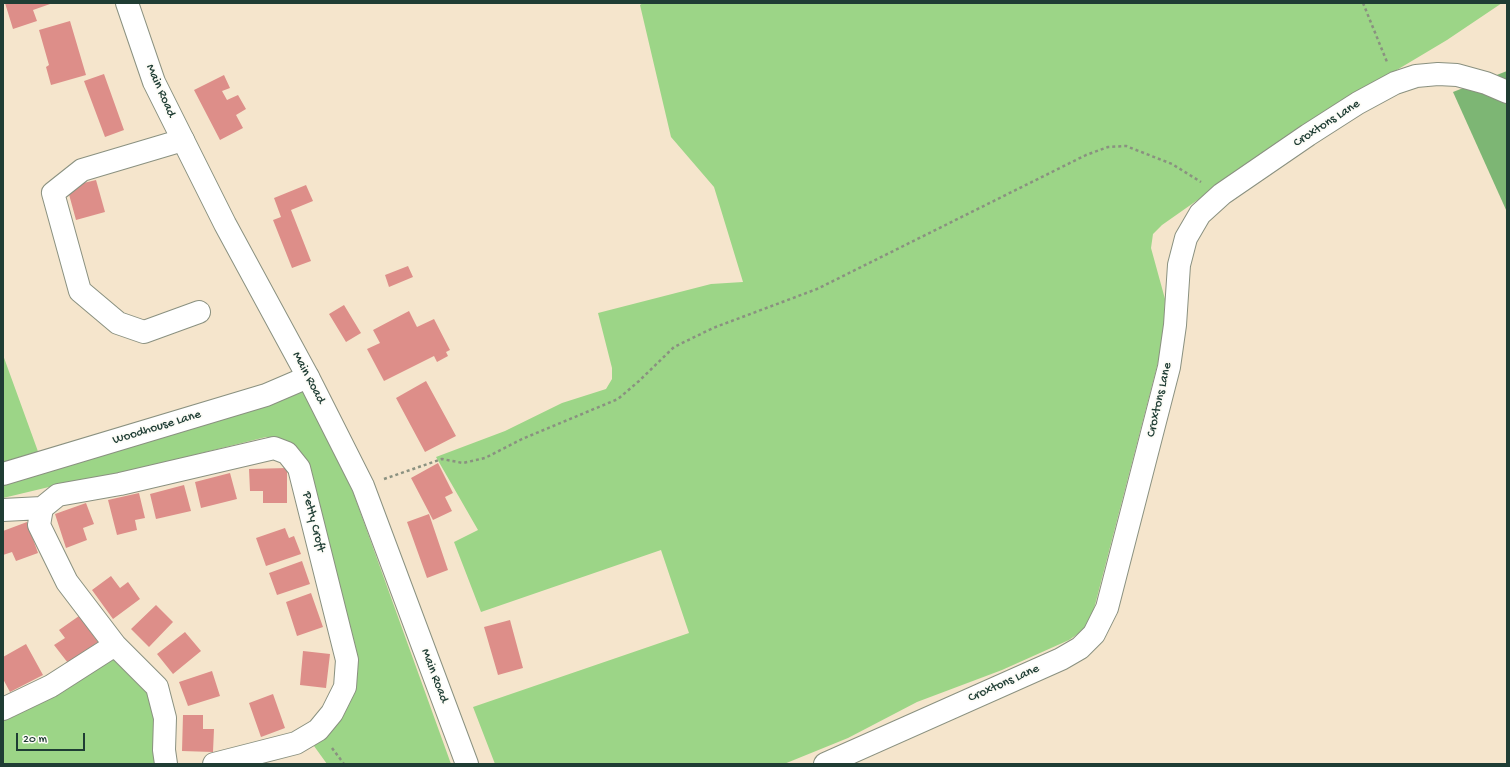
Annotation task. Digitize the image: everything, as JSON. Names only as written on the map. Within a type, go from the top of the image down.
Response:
[{"type":"street","name":"Main Road","points":[[128,3],[154,82],[225,224],[308,377],[363,486],[467,764]]},
{"type":"street","name":"Croxtons Lane","points":[[825,764],[1061,659],[1080,648],[1094,634],[1107,608],[1169,367],[1175,325],[1179,264],[1186,238],[1200,214],[1222,194],[1308,135],[1358,103],[1396,83],[1416,76],[1438,74],[1457,75],[1486,83],[1507,92]]},
{"type":"street","points":[[183,140],[82,170],[54,193],[80,291],[118,323],[144,332],[199,312]]},
{"type":"street","name":"Woodhouse Lane","points":[[3,474],[266,395],[308,377]]},
{"type":"street","name":"Petty Croft","points":[[42,508],[58,495],[120,484],[274,448],[287,453],[299,468],[347,660],[345,687],[332,712],[318,730],[296,743],[214,764]]},
{"type":"street","points":[[3,510],[42,508],[39,525],[67,582],[115,645],[157,688],[165,718],[164,750],[166,764]]},
{"type":"street","points":[[3,709],[51,686],[115,645]]},
{"type":"path","points":[[1363,3],[1396,83]]},
{"type":"path","points":[[363,486],[442,459],[463,463],[486,458],[522,439],[618,399],[674,347],[713,328],[817,289],[1086,155],[1108,147],[1126,146],[1144,152],[1172,164],[1222,194]]},
{"type":"green space","points":[[643,3],[1502,3],[1447,40],[1303,126],[1162,225],[1153,234],[1151,248],[1165,299],[1163,343],[1095,605],[1090,620],[1082,631],[1069,640],[1002,670],[917,702],[848,738],[784,764],[495,764],[473,707],[689,633],[661,550],[481,612],[454,542],[478,530],[436,457],[505,431],[562,403],[606,389],[612,379],[612,368],[598,313],[711,284],[743,282],[714,187],[671,137],[640,5]]},
{"type":"green space","points":[[1507,71],[1507,212],[1453,92]]},
{"type":"green space","points":[[3,355],[44,468],[307,389],[353,492],[451,764],[327,764],[314,746],[333,725],[352,692],[291,446],[266,437],[57,489],[49,487],[3,498]]},
{"type":"green space","points":[[115,656],[149,691],[157,724],[159,764],[3,764],[3,715]]},
{"type":"building","points":[[5,3],[53,3],[33,10],[37,21],[13,29]]},
{"type":"building","points":[[70,21],[86,75],[51,85],[46,67],[49,65],[39,30]]},
{"type":"building","points":[[104,74],[124,130],[105,137],[84,81]]},
{"type":"building","points":[[224,75],[230,88],[222,91],[227,100],[238,95],[246,109],[236,115],[243,128],[220,140],[194,90]]},
{"type":"building","points":[[96,180],[105,212],[76,220],[67,187]]},
{"type":"building","points":[[306,185],[313,201],[291,210],[311,261],[292,268],[273,220],[281,217],[274,198]]},
{"type":"building","points":[[408,266],[413,277],[389,287],[385,275]]},
{"type":"building","points":[[344,305],[361,333],[346,342],[329,314]]},
{"type":"building","points":[[409,311],[417,327],[434,319],[450,350],[446,352],[448,356],[437,362],[434,356],[384,381],[367,349],[380,343],[373,330]]},
{"type":"building","points":[[426,381],[456,436],[425,452],[396,398]]},
{"type":"building","points":[[438,463],[453,493],[445,497],[452,511],[433,520],[411,478]]},
{"type":"building","points":[[287,468],[287,503],[263,503],[263,491],[250,491],[249,469]]},
{"type":"building","points":[[230,473],[237,499],[201,508],[195,482]]},
{"type":"building","points":[[184,485],[191,511],[156,519],[150,494]]},
{"type":"building","points":[[139,493],[145,518],[135,520],[137,530],[117,535],[108,500]]},
{"type":"building","points":[[86,503],[94,524],[83,528],[87,540],[66,548],[55,514]]},
{"type":"building","points":[[429,514],[448,570],[427,578],[407,522]]},
{"type":"building","points":[[27,522],[38,553],[16,561],[12,552],[3,555],[3,531]]},
{"type":"building","points":[[285,528],[289,538],[294,536],[301,554],[266,566],[256,538]]},
{"type":"building","points":[[302,561],[310,584],[277,595],[269,573]]},
{"type":"building","points":[[111,576],[120,588],[128,582],[140,599],[113,619],[92,590]]},
{"type":"building","points":[[311,593],[323,627],[297,636],[286,602]]},
{"type":"building","points":[[156,605],[173,622],[149,647],[131,629]]},
{"type":"building","points":[[79,616],[98,642],[68,663],[54,645],[65,638],[59,630]]},
{"type":"building","points":[[510,620],[523,668],[498,675],[484,627]]},
{"type":"building","points":[[185,632],[201,651],[173,674],[157,654]]},
{"type":"building","points":[[26,644],[43,675],[10,692],[3,679],[3,657]]},
{"type":"building","points":[[303,651],[330,654],[326,688],[300,685]]},
{"type":"building","points":[[212,671],[220,696],[188,706],[179,682]]},
{"type":"building","points":[[273,694],[285,728],[261,737],[249,703]]},
{"type":"building","points":[[183,715],[203,715],[203,729],[214,729],[213,752],[182,751]]}]
